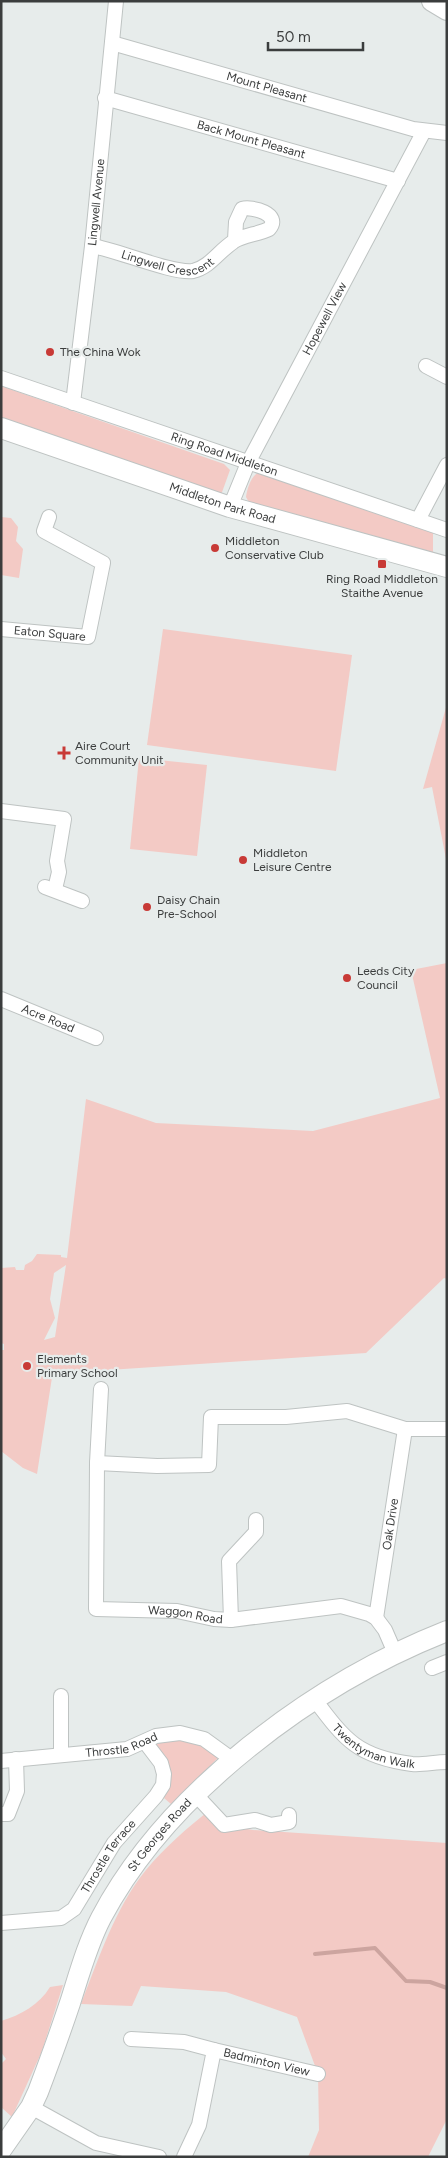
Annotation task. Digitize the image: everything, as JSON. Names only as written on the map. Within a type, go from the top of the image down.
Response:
[{"type":"street","name":"Lingwell Avenue","points":[[73,403],[92,246],[116,1]]},
{"type":"street","points":[[432,1],[447,10]]},
{"type":"street","name":"Mount Pleasant","points":[[112,43],[272,90],[424,131],[447,132]]},
{"type":"street","name":"Back Mount Pleasant","points":[[105,98],[398,181]]},
{"type":"street","name":"Hopewell View","points":[[230,507],[248,463],[424,131]]},
{"type":"street","name":"Lingwell Crescent","points":[[92,246],[110,249],[181,271],[192,271],[211,261],[235,240]]},
{"type":"street","points":[[426,366],[447,377]]},
{"type":"street","name":"Ring Road Middleton","points":[[1,378],[447,530]]},
{"type":"street","name":"Middleton Park Road","points":[[1,428],[230,507],[447,567]]},
{"type":"street","points":[[418,520],[447,466]]},
{"type":"street","name":"Eaton Square","points":[[1,629],[88,637],[103,562],[44,531],[49,517]]},
{"type":"street","points":[[1,811],[64,819],[57,861],[59,872],[50,888],[82,901]]},
{"type":"street","points":[[1,1015],[5,1001]]},
{"type":"street","name":"Acre Road","points":[[5,1001],[96,1038]]},
{"type":"street","name":"Waggon Road","points":[[101,1389],[97,1463],[96,1609],[178,1611],[214,1619],[231,1620],[340,1606],[369,1614],[376,1618]]},
{"type":"street","points":[[97,1463],[157,1466],[209,1465],[211,1417],[286,1417],[347,1410],[405,1429],[447,1429]]},
{"type":"street","name":"Oak Drive","points":[[376,1618],[405,1429]]},
{"type":"street","points":[[231,1620],[229,1561],[256,1532],[256,1520]]},
{"type":"street","points":[[376,1618],[385,1630],[395,1653]]},
{"type":"street","name":"St Georges Road","points":[[1,2150],[31,2107],[100,1919],[115,1891],[143,1852],[196,1795],[233,1760],[315,1700],[395,1653],[447,1631]]},
{"type":"street","points":[[432,1668],[447,1662]]},
{"type":"street","points":[[61,1696],[61,1755]]},
{"type":"street","name":"Twentyman Walk","points":[[315,1700],[337,1730],[359,1748],[371,1754],[412,1764],[447,1762]]},
{"type":"street","name":"Throstle Road","points":[[1,1761],[127,1749],[168,1733],[193,1735],[217,1747],[233,1760]]},
{"type":"street","name":"Throstle Terrace","points":[[1,1923],[60,1918],[74,1909],[114,1843],[156,1796],[163,1785],[164,1774],[161,1763],[145,1742]]},
{"type":"street","points":[[4,1814],[8,1814],[17,1791],[16,1759]]},
{"type":"street","points":[[196,1795],[224,1825],[255,1820],[272,1824],[292,1821]]},
{"type":"street","name":"Badminton View","points":[[131,2039],[184,2042],[318,2074]]},
{"type":"street","name":"Badminton View","points":[[184,2157],[199,2125],[214,2050]]},
{"type":"street","points":[[31,2107],[96,2143],[159,2157]]},
{"type":"shaded area","points":[[1,386],[224,464],[230,470],[221,495],[1,422]]},
{"type":"shaded area","points":[[259,472],[433,530],[433,556],[250,504],[246,497],[247,490]]},
{"type":"shaded area","points":[[1,517],[11,518],[18,527],[16,541],[23,549],[19,578],[1,575]]},
{"type":"shaded area","points":[[163,629],[352,655],[336,771],[147,745]]},
{"type":"shaded area","points":[[447,704],[447,864],[432,787],[423,789]]},
{"type":"shaded area","points":[[139,758],[207,765],[197,856],[130,849]]},
{"type":"shaded area","points":[[447,963],[447,1279],[444,1278],[366,1353],[63,1373],[53,1371],[37,1474],[23,1468],[1,1451],[1,1350],[4,1350],[4,1344],[1,1343],[1,1268],[15,1267],[16,1270],[24,1270],[25,1265],[32,1261],[37,1254],[61,1255],[61,1257],[67,1258],[86,1099],[156,1123],[313,1131],[440,1098],[411,970]],"holes":[[[66,1265],[55,1337],[44,1340],[55,1318],[50,1299],[54,1273]]]},
{"type":"shaded area","points":[[173,1739],[201,1744],[219,1757],[171,1804],[164,1798],[168,1785],[154,1745]]},
{"type":"shaded area","points":[[210,1810],[224,1825],[253,1830],[447,1843],[447,2119],[428,2157],[308,2157],[319,2130],[318,2074],[297,2017],[226,1992],[141,1986],[132,2006],[81,2004],[101,1951],[125,1900],[153,1862]]},
{"type":"shaded area","points":[[63,1985],[42,2051],[12,2117],[1,2107],[1,2064],[6,2059],[1,2052],[1,2021],[16,2016],[35,2004],[50,1987]]},
{"type":"waterway","points":[[315,1954],[375,1948],[406,1981],[430,1982],[447,1988]]},
{"type":"place","name":"The China Wok","points":[[50,352]]},
{"type":"place","name":"Middleton Conservative Club","points":[[215,548]]},
{"type":"place","name":"Ring Road Middleton Staithe Avenue","points":[[382,564]]},
{"type":"place","name":"Aire Court Community Unit","points":[[64,753]]},
{"type":"place","name":"Middleton Leisure Centre","points":[[243,860]]},
{"type":"place","name":"Daisy Chain Pre-School","points":[[147,907]]},
{"type":"place","name":"Leeds City Council","points":[[347,978]]},
{"type":"place","name":"Elements Primary School","points":[[27,1366]]}]
